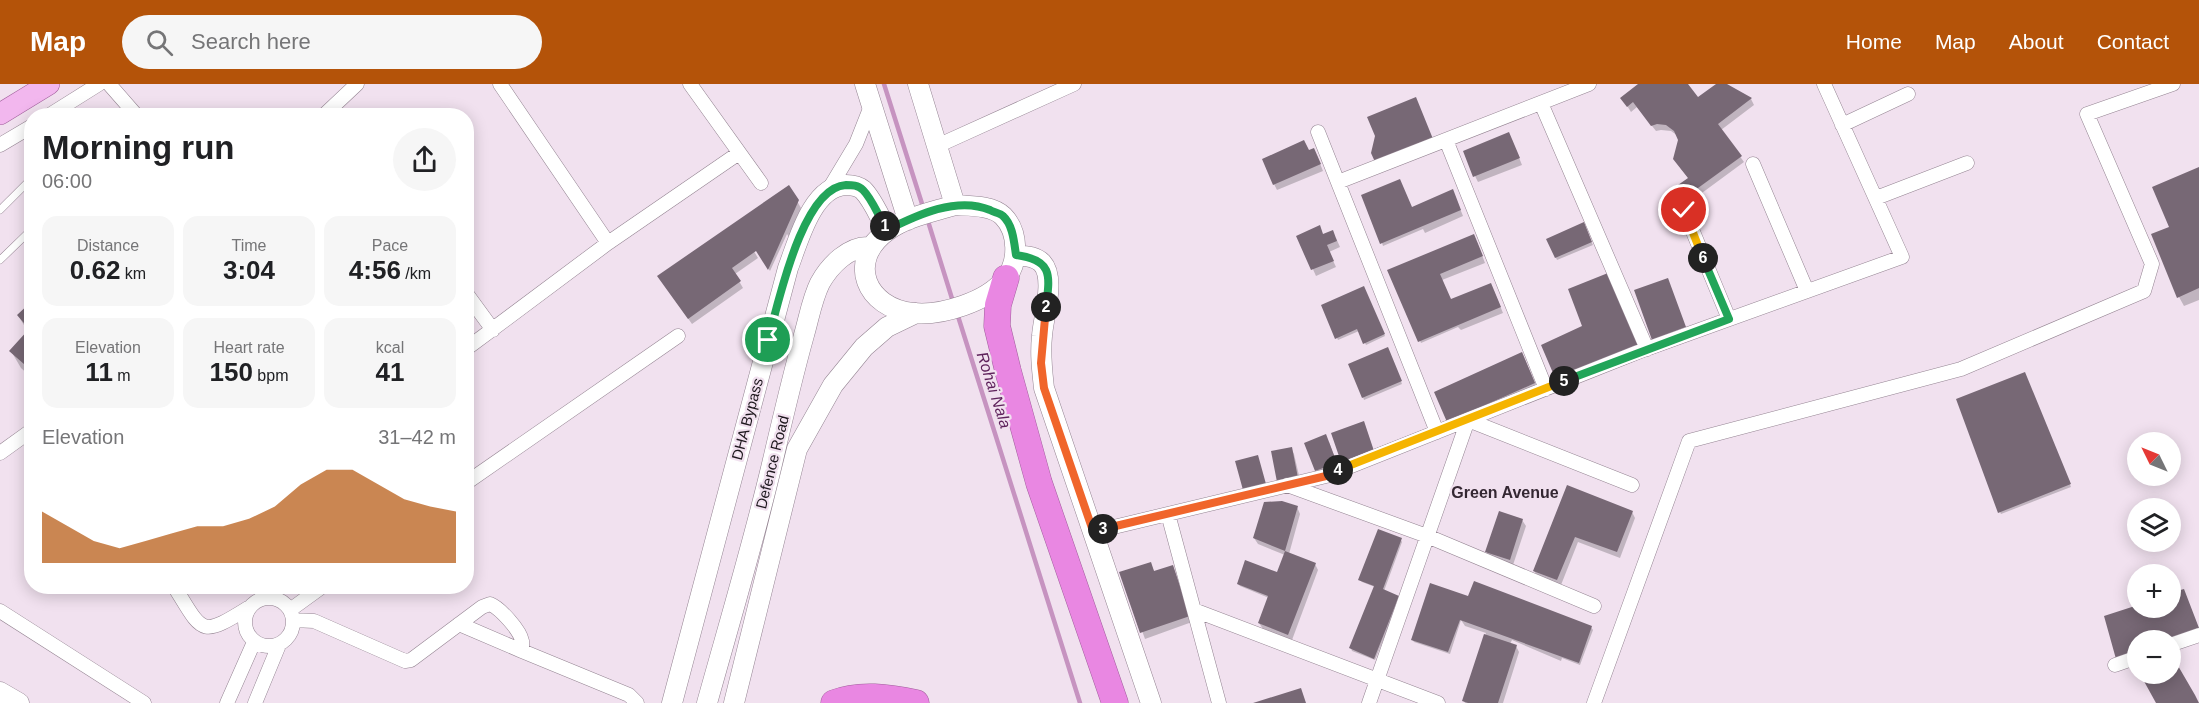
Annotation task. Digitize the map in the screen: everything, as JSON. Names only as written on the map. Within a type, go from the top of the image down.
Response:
[{"type":"highway","points":[[1011,266],[998,305],[997,327],[1039,483],[1115,703]]},
{"type":"highway","points":[[834,703],[846,699],[889,697],[916,703]]},
{"type":"main road","points":[[0,114],[49,84]]},
{"type":"main road","points":[[865,84],[908,220]]},
{"type":"main road","points":[[918,84],[955,205]]},
{"type":"main road","points":[[829,189],[843,185],[855,185],[863,190],[887,230]]},
{"type":"main road","name":"DHA Bypass","points":[[672,703],[788,268],[807,220],[829,189]]},
{"type":"main road","points":[[955,205],[982,207],[1003,216],[1014,236],[1011,266],[992,292],[973,302],[948,310],[916,313],[894,310],[876,298],[868,285],[865,271],[869,248],[887,230],[908,220],[955,205]]},
{"type":"main road","name":"Defence Road","points":[[707,703],[770,472],[792,377],[814,298],[821,282],[834,265],[850,251],[859,247],[869,248]]},
{"type":"main road","points":[[1011,266],[1034,258],[1042,263],[1047,271],[1049,286],[1041,363],[1044,388],[1151,703]]},
{"type":"main road","name":"Defence Road","points":[[734,703],[797,449],[833,385],[864,347],[887,327],[916,313]]},
{"type":"main road","points":[[0,692],[19,703]]},
{"type":"street","points":[[61,108],[99,84]]},
{"type":"street","points":[[108,84],[130,108]]},
{"type":"street","points":[[335,108],[357,84]]},
{"type":"street","points":[[500,84],[608,243]]},
{"type":"street","points":[[690,84],[761,183]]},
{"type":"street","points":[[1338,182],[1589,84]]},
{"type":"street","points":[[1093,531],[1326,476],[1647,349],[1902,256],[1824,84]]},
{"type":"street","points":[[1594,703],[1689,441],[1961,369],[2144,291],[2152,264],[2087,114],[2173,84]]},
{"type":"street","points":[[937,146],[1065,86]]},
{"type":"street","points":[[1842,125],[1908,94]]},
{"type":"street","points":[[1541,103],[1647,349]]},
{"type":"street","points":[[829,189],[856,144],[872,106]]},
{"type":"street","points":[[0,145],[24,131]]},
{"type":"street","points":[[1318,132],[1437,432]]},
{"type":"street","points":[[1446,140],[1546,389]]},
{"type":"street","points":[[474,343],[608,243],[739,153]]},
{"type":"street","points":[[1876,198],[1967,163]]},
{"type":"street","points":[[1754,164],[1807,291]]},
{"type":"street","points":[[1684,210],[1729,319]]},
{"type":"street","points":[[474,305],[493,330]]},
{"type":"street","points":[[474,477],[678,336]]},
{"type":"street","points":[[1468,420],[1632,485]]},
{"type":"street","points":[[1369,703],[1468,420]]},
{"type":"street","points":[[0,453],[24,436]]},
{"type":"street","points":[[1287,485],[1427,536],[1594,606]]},
{"type":"street","points":[[1168,514],[1219,703]]},
{"type":"street","points":[[179,594],[199,624],[207,628],[219,626],[267,594]]},
{"type":"street","points":[[272,594],[292,615],[314,621],[405,661],[411,660],[482,607],[490,604],[498,607],[519,633],[522,651]]},
{"type":"street","points":[[255,703],[279,645],[292,630],[292,615],[314,594]]},
{"type":"street","points":[[248,608],[244,620],[246,633],[254,642],[262,646],[279,645]]},
{"type":"street","points":[[1194,610],[1438,703]]},
{"type":"street","points":[[0,611],[144,703]]},
{"type":"street","points":[[459,624],[629,695],[637,703]]},
{"type":"street","points":[[2181,641],[2199,635]]},
{"type":"street","points":[[227,703],[254,642]]},
{"type":"street","points":[[2115,665],[2127,661]]},
{"type":"lane","points":[[0,210],[24,186]]},
{"type":"lane","points":[[0,260],[24,237]]},
{"type":"building","points":[[1638,84],[1688,84],[1698,97],[1716,84],[1727,84],[1752,98],[1718,124],[1742,156],[1687,196],[1678,185],[1688,178],[1673,159],[1678,140],[1674,131],[1666,125],[1651,126],[1633,102],[1627,107],[1620,98]]},
{"type":"building","points":[[1416,97],[1433,139],[1375,162],[1371,153],[1375,136],[1367,117]]},
{"type":"building","points":[[1509,132],[1520,158],[1473,177],[1463,151]]},
{"type":"building","points":[[1304,140],[1309,150],[1314,148],[1321,164],[1273,185],[1262,159]]},
{"type":"building","points":[[2199,167],[2199,288],[2177,298],[2151,234],[2169,227],[2152,187]]},
{"type":"building","points":[[1400,179],[1412,207],[1453,189],[1461,210],[1380,244],[1361,195]]},
{"type":"building","points":[[789,185],[799,200],[768,270],[756,251],[732,268],[741,281],[688,319],[657,276]]},
{"type":"building","points":[[1584,222],[1592,242],[1555,258],[1546,239]]},
{"type":"building","points":[[1320,225],[1323,234],[1333,230],[1337,241],[1327,245],[1334,261],[1311,270],[1296,236]]},
{"type":"building","points":[[1474,234],[1483,256],[1440,274],[1451,299],[1491,283],[1501,307],[1418,342],[1387,270]]},
{"type":"building","points":[[1608,273],[1638,345],[1556,380],[1541,345],[1582,326],[1568,289]]},
{"type":"building","points":[[1668,278],[1686,327],[1652,340],[1634,290]]},
{"type":"building","points":[[1364,286],[1385,334],[1363,344],[1357,329],[1335,339],[1321,305]]},
{"type":"building","points":[[24,308],[24,323],[17,315]]},
{"type":"building","points":[[24,334],[24,364],[9,351]]},
{"type":"building","points":[[1388,347],[1402,381],[1362,398],[1348,364]]},
{"type":"building","points":[[1522,352],[1535,383],[1447,422],[1434,392]]},
{"type":"building","points":[[2025,372],[2071,484],[1998,513],[1956,399]]},
{"type":"building","points":[[1364,421],[1374,451],[1341,462],[1331,433]]},
{"type":"building","points":[[1326,434],[1337,463],[1315,471],[1304,443]]},
{"type":"building","points":[[1292,447],[1298,478],[1277,482],[1271,451]]},
{"type":"building","points":[[1258,455],[1266,484],[1243,490],[1235,461]]},
{"type":"building","points":[[1567,485],[1633,511],[1617,552],[1575,537],[1557,580],[1533,571]]},
{"type":"building","points":[[1282,501],[1298,506],[1285,551],[1253,538],[1264,502]]},
{"type":"building","points":[[1499,511],[1523,519],[1510,560],[1485,552]]},
{"type":"building","points":[[1378,529],[1402,538],[1383,589],[1399,596],[1374,659],[1349,648],[1374,586],[1358,580]]},
{"type":"building","points":[[1285,551],[1316,563],[1288,635],[1258,623],[1268,596],[1237,584],[1245,560],[1277,572]]},
{"type":"building","points":[[1151,562],[1154,571],[1173,565],[1190,616],[1140,633],[1119,572]]},
{"type":"building","points":[[1474,581],[1592,626],[1579,663],[1460,620],[1448,652],[1411,640],[1430,583],[1468,596]]},
{"type":"building","points":[[2184,589],[2199,628],[2181,635],[2181,630],[2127,630],[2127,656],[2116,659],[2104,616],[2127,609],[2127,618],[2181,618],[2181,590]]},
{"type":"building","points":[[1484,634],[1517,645],[1498,703],[1468,703],[1462,701]]},
{"type":"building","points":[[2181,671],[2199,703],[2156,703],[2146,684],[2181,684]]},
{"type":"building","points":[[1301,688],[1306,703],[1253,703]]},
{"type":"waterway","name":"Rohai Nala","points":[[884,84],[924,210]]},
{"type":"waterway","name":"Rohai Nala","points":[[927,218],[954,305]]},
{"type":"waterway","name":"Rohai Nala","points":[[957,313],[1080,703]]},
{"type":"district","name":"Green Avenue","points":[[1505,492]]},
{"type":"route","points":[[768,340],[796,247],[807,220],[829,189],[843,185],[855,185],[863,190],[887,230],[908,220],[955,205],[982,207],[1003,216],[1014,236],[1016,255],[1034,258],[1042,263],[1047,271],[1049,286],[1041,363],[1044,388],[1093,531],[1326,476],[1638,352],[1729,319],[1684,210]]}]
